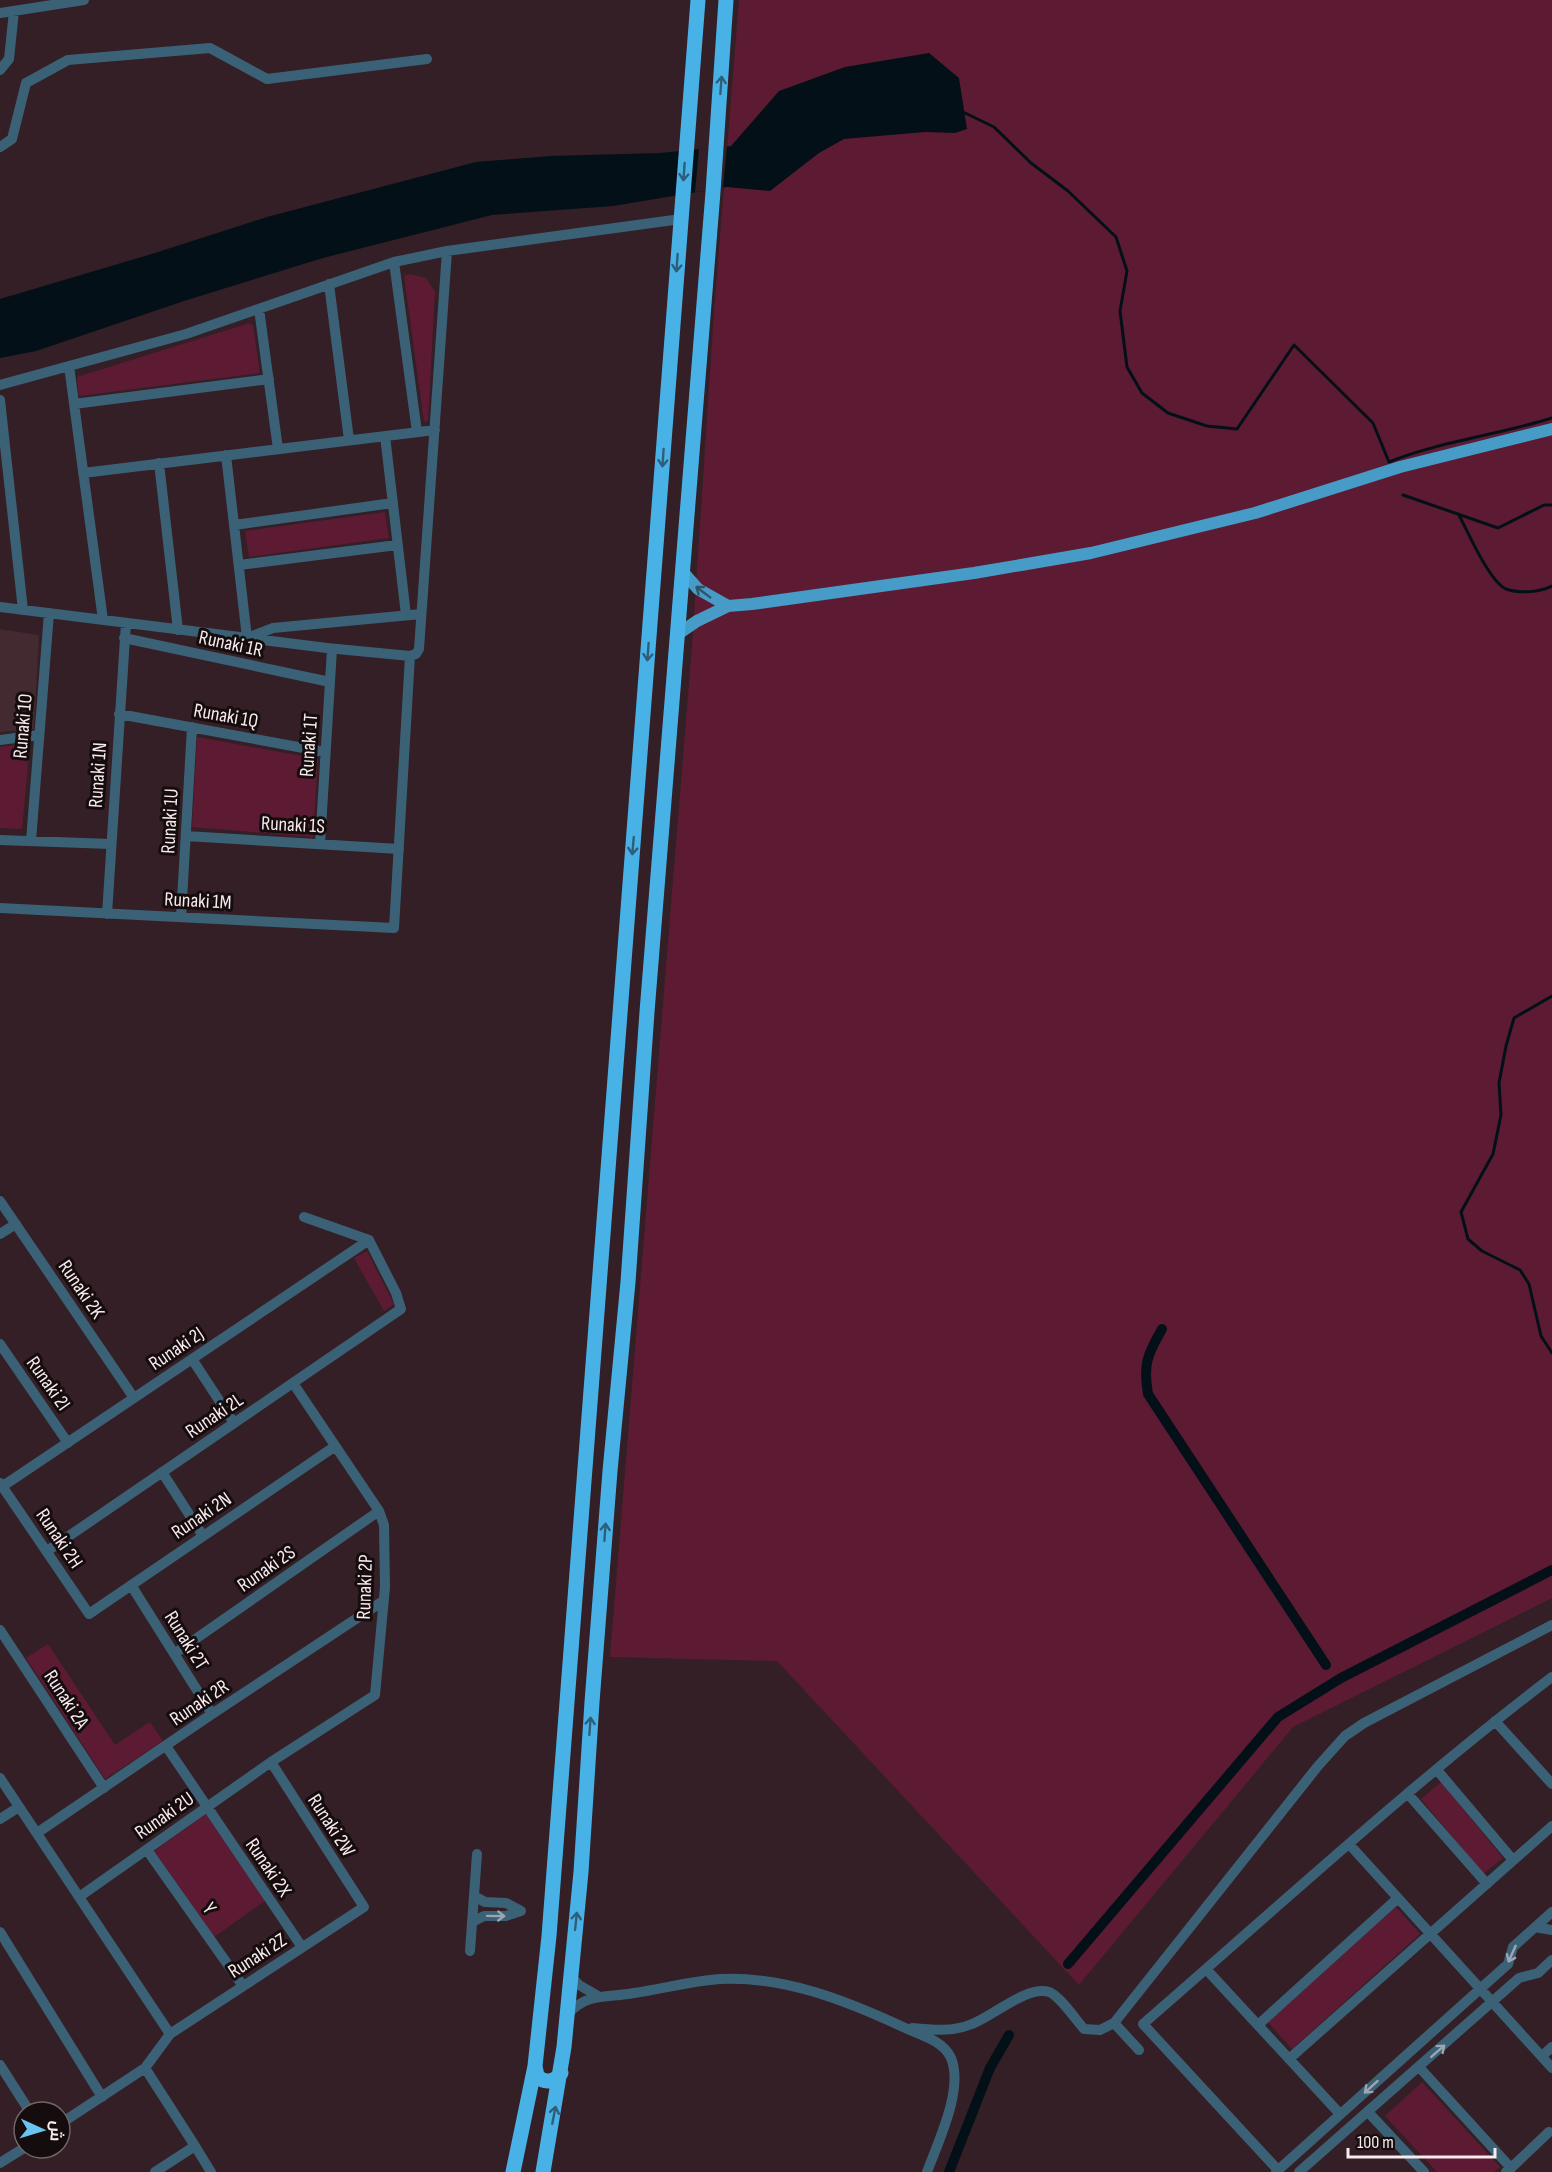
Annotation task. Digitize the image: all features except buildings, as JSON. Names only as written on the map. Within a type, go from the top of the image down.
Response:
[{"type":"highway","points":[[513,2172],[535,2066],[549,1936],[698,0]]},
{"type":"highway","points":[[543,2172],[561,2073],[580,1872],[610,1471],[628,1282],[714,186],[726,0]]},
{"type":"highway","points":[[610,1137],[624,1131],[631,1132],[638,1139]]},
{"type":"highway","points":[[535,2066],[537,2076],[544,2081],[554,2080],[561,2073]]},
{"type":"main road","points":[[678,634],[697,621],[728,606],[907,583],[1092,553],[1255,513],[1400,467],[1552,429]]},
{"type":"main road","points":[[683,572],[707,596],[728,606]]},
{"type":"street","points":[[0,13],[84,0]]},
{"type":"street","points":[[0,70],[9,59],[14,11]]},
{"type":"street","points":[[0,147],[12,139],[26,83],[68,60],[210,48],[267,79],[427,59]]},
{"type":"street","points":[[0,385],[186,334],[394,262],[681,212]]},
{"type":"street","points":[[0,607],[332,649],[410,656],[416,654],[419,649],[447,251]]},
{"type":"street","points":[[394,262],[417,432]]},
{"type":"street","points":[[329,284],[348,440]]},
{"type":"street","points":[[259,309],[278,448]]},
{"type":"street","points":[[69,366],[103,620]]},
{"type":"street","points":[[74,404],[269,379]]},
{"type":"street","points":[[0,400],[22,610]]},
{"type":"street","points":[[83,473],[435,430]]},
{"type":"street","points":[[385,436],[406,615]]},
{"type":"street","points":[[226,455],[248,638]]},
{"type":"street","points":[[159,463],[178,630]]},
{"type":"street","points":[[234,525],[393,504]]},
{"type":"street","points":[[239,565],[397,545]]},
{"type":"street","name":"Runaki 1O","points":[[31,841],[49,613]]},
{"type":"street","points":[[248,638],[273,628],[421,614]]},
{"type":"street","name":"Runaki 1N","points":[[107,914],[126,623]]},
{"type":"street","name":"Runaki 1R","points":[[124,638],[330,682]]},
{"type":"street","name":"Runaki 1T","points":[[320,844],[332,649]]},
{"type":"street","points":[[399,849],[410,656]]},
{"type":"street","name":"Runaki 1Q","points":[[119,714],[326,752]]},
{"type":"street","name":"Runaki 1U","points":[[181,917],[192,727]]},
{"type":"street","points":[[0,740],[39,735]]},
{"type":"street","name":"Runaki 1S","points":[[186,836],[399,849]]},
{"type":"street","points":[[0,840],[111,844]]},
{"type":"street","name":"Runaki 1M","points":[[0,908],[394,928],[399,849]]},
{"type":"street","name":"Runaki 2K","points":[[0,1201],[134,1398]]},
{"type":"street","points":[[304,1217],[369,1240]]},
{"type":"street","points":[[0,1234],[16,1224]]},
{"type":"street","name":"Runaki 2L","points":[[46,1551],[401,1309],[396,1293],[369,1240]]},
{"type":"street","name":"Runaki 2J","points":[[1,1485],[68,1443],[369,1240]]},
{"type":"street","name":"Runaki 2I","points":[[0,1344],[68,1443]]},
{"type":"street","points":[[192,1359],[234,1423]]},
{"type":"street","name":"Runaki 2P","points":[[271,1762],[375,1695],[385,1587],[384,1525],[379,1511],[293,1383]]},
{"type":"street","name":"Runaki 2N","points":[[90,1614],[334,1447]]},
{"type":"street","points":[[162,1472],[203,1536]]},
{"type":"street","name":"Runaki 2H","points":[[1,1485],[90,1614]]},
{"type":"street","name":"Runaki 2S","points":[[174,1654],[379,1511]]},
{"type":"street","name":"Runaki 2T","points":[[131,1585],[212,1714]]},
{"type":"street","name":"Runaki 2R","points":[[37,1833],[383,1601]]},
{"type":"street","points":[[906,2028],[952,2029],[973,2024],[1018,1999],[1042,1990],[1054,1994],[1084,2029],[1100,2030],[1114,2023],[1292,1797],[1345,1736],[1364,1723],[1552,1625]]},
{"type":"street","name":"Runaki 2A","points":[[0,1630],[104,1788]]},
{"type":"street","points":[[1552,1677],[1495,1720],[1143,2024],[1276,2171],[1508,1964],[1513,1947],[1552,1912]]},
{"type":"street","points":[[1495,1720],[1552,1784]]},
{"type":"street","name":"Runaki 2X","points":[[166,1746],[302,1947]]},
{"type":"street","name":"Runaki 2U","points":[[79,1897],[271,1762]]},
{"type":"street","name":"Runaki 2W","points":[[271,1762],[364,1907]]},
{"type":"street","points":[[1437,1770],[1513,1860]]},
{"type":"street","points":[[0,1778],[170,2034],[145,2068],[72,2116]]},
{"type":"street","points":[[1408,1794],[1486,1884]]},
{"type":"street","points":[[0,1820],[19,1806]]},
{"type":"street","points":[[1289,2059],[1552,1826]]},
{"type":"street","points":[[1349,1844],[1552,2068]]},
{"type":"street","name":"Y","points":[[147,1850],[243,1986]]},
{"type":"street","points":[[470,1951],[477,1854]]},
{"type":"street","points":[[472,1922],[484,1916],[506,1916],[521,1911],[506,1903],[485,1902],[474,1896]]},
{"type":"street","points":[[1258,2025],[1398,1898]]},
{"type":"street","name":"Runaki 2Z","points":[[170,2034],[364,1907]]},
{"type":"street","points":[[1536,1927],[1552,1930]]},
{"type":"street","points":[[0,1932],[102,2097]]},
{"type":"street","points":[[1299,2172],[1520,1978],[1538,1973],[1552,1960]]},
{"type":"street","points":[[1206,1969],[1340,2114]]},
{"type":"street","points":[[570,1975],[579,1985],[598,1996]]},
{"type":"street","points":[[568,2014],[580,2002],[598,1996],[617,1996],[711,1980],[764,1982],[808,1989],[846,2002],[906,2028],[944,2046],[951,2060],[955,2080],[948,2113],[927,2172]]},
{"type":"street","points":[[1114,2023],[1139,2050]]},
{"type":"street","points":[[1542,2056],[1552,2047]]},
{"type":"street","points":[[0,2065],[22,2100]]},
{"type":"street","points":[[1419,2067],[1509,2170],[1549,2132]]},
{"type":"street","points":[[145,2068],[211,2172]]},
{"type":"street","points":[[1368,2112],[1424,2172]]},
{"type":"street","points":[[155,2172],[195,2146]]},
{"type":"shaded area","points":[[739,0],[1552,0],[1552,1598],[1293,1727],[1079,1985],[777,1661],[610,1657],[692,646],[714,312]]},
{"type":"shaded area","points":[[929,53],[959,78],[967,129],[955,133],[925,132],[844,139],[819,153],[770,191],[727,187],[613,206],[492,215],[323,258],[187,300],[36,351],[0,358],[0,299],[267,217],[476,162],[551,156],[660,153],[731,146],[779,91],[845,67]]},
{"type":"shaded area","points":[[410,274],[426,278],[435,292],[428,421],[424,422],[404,276]]},
{"type":"shaded area","points":[[250,323],[253,326],[260,373],[79,396],[77,377]]},
{"type":"shaded area","points":[[385,512],[389,538],[249,557],[245,531]]},
{"type":"shaded area","points":[[0,629],[39,635],[34,729],[0,732]]},
{"type":"shaded area","points":[[197,737],[318,759],[313,837],[192,827]]},
{"type":"shaded area","points":[[30,743],[22,829],[0,828],[0,747]]},
{"type":"shaded area","points":[[367,1251],[394,1304],[384,1311],[354,1258]]},
{"type":"shaded area","points":[[48,1644],[115,1745],[150,1722],[163,1741],[105,1779],[26,1658]]},
{"type":"shaded area","points":[[1441,1782],[1503,1858],[1483,1874],[1421,1799]]},
{"type":"shaded area","points":[[206,1814],[265,1901],[214,1937],[154,1851]]},
{"type":"shaded area","points":[[1396,1907],[1420,1934],[1292,2049],[1268,2022]]},
{"type":"shaded area","points":[[1422,2082],[1500,2167],[1494,2172],[1437,2172],[1385,2116]]},
{"type":"pier","points":[[727,146],[723,188],[695,192],[699,149]]},
{"type":"waterway","points":[[963,112],[994,127],[1031,163],[1068,191],[1116,237],[1127,271],[1120,311],[1127,367],[1142,393],[1168,413],[1207,426],[1237,429],[1294,345],[1373,423],[1389,462],[1449,443],[1552,418]]},
{"type":"waterway","points":[[1403,495],[1498,528],[1544,505],[1552,505]]},
{"type":"waterway","points":[[1459,515],[1486,567],[1499,584],[1512,591],[1524,592],[1552,586]]},
{"type":"waterway","points":[[1552,996],[1514,1018],[1499,1083],[1501,1115],[1493,1154],[1461,1212],[1468,1239],[1482,1251],[1520,1270],[1529,1284],[1541,1336],[1552,1353]]},
{"type":"waterway","points":[[1162,1329],[1147,1360],[1148,1394],[1326,1665]]},
{"type":"waterway","points":[[1068,1964],[1278,1717],[1341,1678],[1552,1570]]},
{"type":"waterway","points":[[949,2172],[990,2068],[1009,2035]]}]
